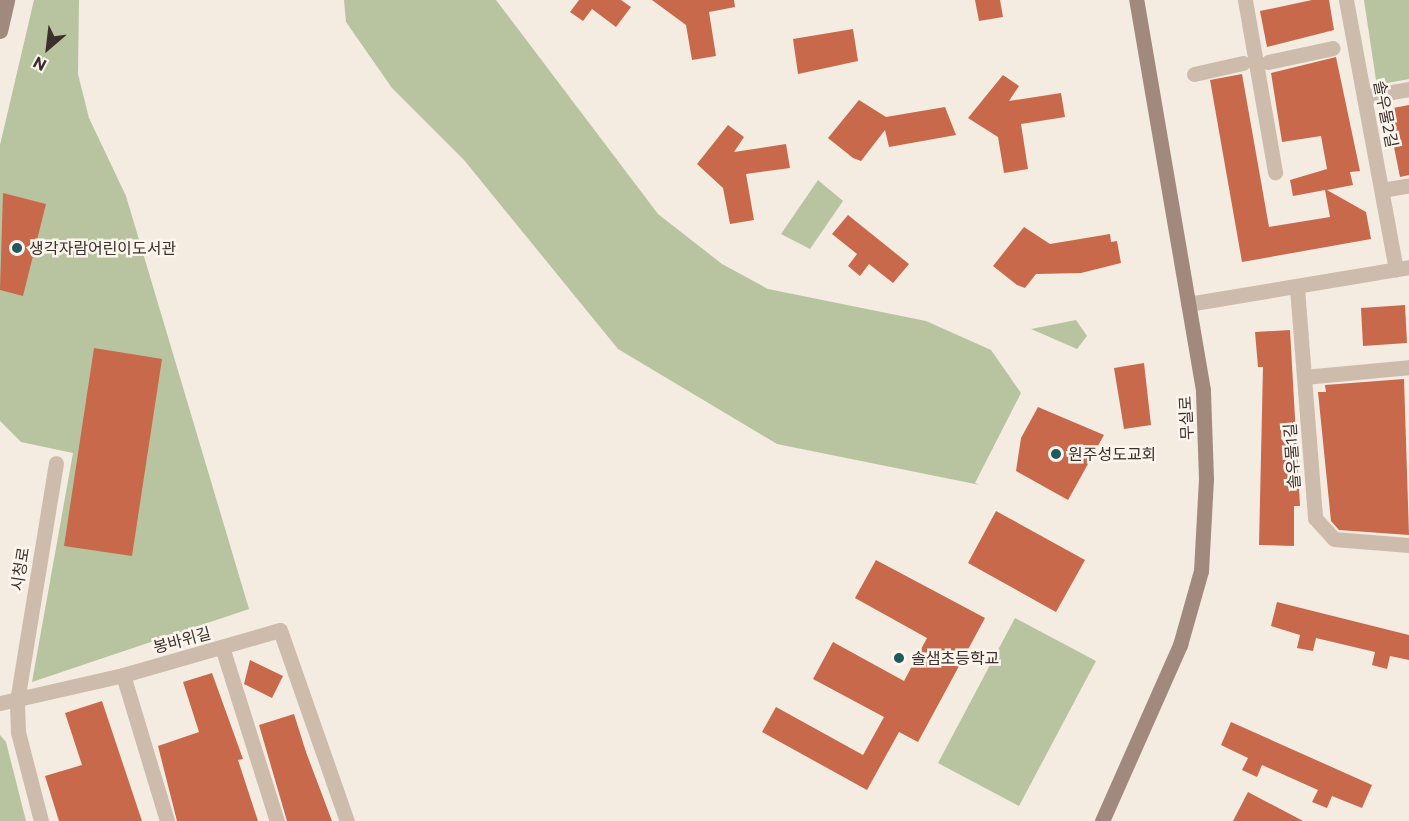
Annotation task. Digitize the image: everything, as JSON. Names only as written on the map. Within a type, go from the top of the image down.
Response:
[{"type":"street","points":[[0,31],[7,0]]},
{"type":"street","name":"무실로","points":[[1102,821],[1180,645],[1201,571],[1203,390],[1136,0]]},
{"type":"street","points":[[1245,0],[1275,172]]},
{"type":"street","name":"솔우물2길","points":[[1346,0],[1382,190],[1403,268]]},
{"type":"street","points":[[1268,62],[1332,48]]},
{"type":"street","points":[[1194,74],[1243,63]]},
{"type":"street","points":[[1364,97],[1409,88]]},
{"type":"street","points":[[1382,190],[1409,185]]},
{"type":"street","points":[[1188,304],[1297,288],[1403,268]]},
{"type":"street","name":"솔우물1길","points":[[1297,288],[1318,526],[1334,539],[1409,545]]},
{"type":"street","points":[[1304,377],[1409,367]]},
{"type":"street","name":"시청로","points":[[41,821],[18,732],[16,701],[56,463]]},
{"type":"street","points":[[222,647],[280,630],[347,821]]},
{"type":"street","name":"봉바위길","points":[[16,701],[123,675],[222,647],[277,821]]},
{"type":"street","points":[[123,675],[167,821]]},
{"type":"street","points":[[0,703],[16,701]]},
{"type":"green space","points":[[34,0],[79,0],[78,74],[89,118],[126,196],[249,609],[32,682],[73,453],[21,442],[0,421],[0,145]]},
{"type":"green space","points":[[344,0],[496,0],[658,214],[722,264],[768,289],[926,321],[991,350],[1021,393],[975,483],[980,485],[777,444],[618,349],[464,160],[392,88],[346,22]]},
{"type":"green space","points":[[1364,0],[1409,0],[1409,79],[1382,84],[1376,80]]},
{"type":"green space","points":[[818,180],[843,201],[810,249],[781,234]]},
{"type":"green space","points":[[1076,320],[1087,336],[1077,349],[1031,329]]},
{"type":"green space","points":[[1015,618],[1096,661],[1019,806],[938,763]]},
{"type":"green space","points":[[0,735],[6,742],[26,821],[0,821]]},
{"type":"building","points":[[579,0],[621,0],[631,7],[616,27],[592,9],[583,21],[570,12]]},
{"type":"building","points":[[652,0],[734,0],[735,7],[709,12],[716,56],[692,60],[686,25]]},
{"type":"building","points":[[975,0],[1000,0],[1003,17],[979,21]]},
{"type":"building","points":[[1312,0],[1329,0],[1334,30],[1267,47],[1260,11]]},
{"type":"building","points":[[853,29],[858,61],[798,74],[793,39]]},
{"type":"building","points":[[1336,57],[1360,171],[1350,172],[1353,185],[1327,190],[1366,212],[1371,239],[1242,262],[1210,80],[1242,74],[1269,227],[1330,217],[1325,190],[1293,196],[1290,180],[1327,169],[1321,136],[1282,142],[1271,73]]},
{"type":"building","points":[[1003,75],[1019,86],[1009,101],[1061,93],[1065,117],[1021,124],[1028,169],[1004,173],[998,137],[968,118]]},
{"type":"building","points":[[859,100],[886,117],[945,107],[956,135],[889,147],[885,130],[861,161],[853,158],[828,138]]},
{"type":"building","points":[[1409,105],[1409,175],[1400,177],[1388,117],[1393,108]]},
{"type":"building","points":[[728,125],[744,137],[734,152],[786,144],[790,168],[746,174],[754,220],[730,224],[723,188],[697,164]]},
{"type":"building","name":"생각자람어린이도서관","points":[[3,193],[46,204],[23,296],[0,290]]},
{"type":"building","points":[[848,215],[909,264],[893,283],[869,264],[860,276],[848,266],[857,254],[832,234]]},
{"type":"building","points":[[1024,227],[1050,244],[1110,234],[1111,242],[1117,241],[1121,263],[1081,273],[1036,274],[1025,288],[1017,285],[993,266]]},
{"type":"building","points":[[1405,305],[1407,343],[1363,346],[1361,308]]},
{"type":"building","points":[[1290,330],[1300,506],[1294,506],[1294,546],[1259,545],[1263,367],[1258,367],[1255,332]]},
{"type":"building","points":[[94,348],[162,359],[132,556],[64,546]]},
{"type":"building","points":[[1144,363],[1151,425],[1124,429],[1114,368]]},
{"type":"building","points":[[1404,379],[1409,535],[1339,530],[1331,521],[1318,392],[1326,392],[1325,385]]},
{"type":"building","name":"원주성도교회","points":[[1038,407],[1104,435],[1068,500],[1016,471],[1021,438]]},
{"type":"building","points":[[996,511],[1085,560],[1056,612],[968,563]]},
{"type":"building","points":[[876,560],[985,618],[918,742],[899,732],[867,790],[762,732],[776,707],[863,755],[884,717],[813,679],[833,642],[904,681],[927,638],[855,598]]},
{"type":"building","points":[[1277,602],[1409,635],[1409,660],[1390,656],[1387,669],[1372,665],[1375,652],[1316,638],[1313,651],[1297,648],[1300,635],[1271,626]]},
{"type":"building","points":[[250,660],[283,676],[272,698],[244,684]]},
{"type":"building","points":[[212,673],[243,759],[238,760],[258,821],[177,821],[158,746],[199,732],[183,682]]},
{"type":"building","points":[[102,701],[142,821],[59,821],[45,776],[82,765],[65,713]]},
{"type":"building","points":[[294,714],[332,821],[287,821],[259,725]]},
{"type":"building","points":[[1231,722],[1372,785],[1362,808],[1332,796],[1327,808],[1312,802],[1318,790],[1262,765],[1257,777],[1242,770],[1248,758],[1221,745]]},
{"type":"building","points":[[1248,792],[1303,821],[1233,821]]},
{"type":"place","name":"생각자람어린이도서관","points":[[17,248]]},
{"type":"place","name":"원주성도교회","points":[[1056,454]]},
{"type":"place","name":"솔샘초등학교","points":[[899,658]]}]
